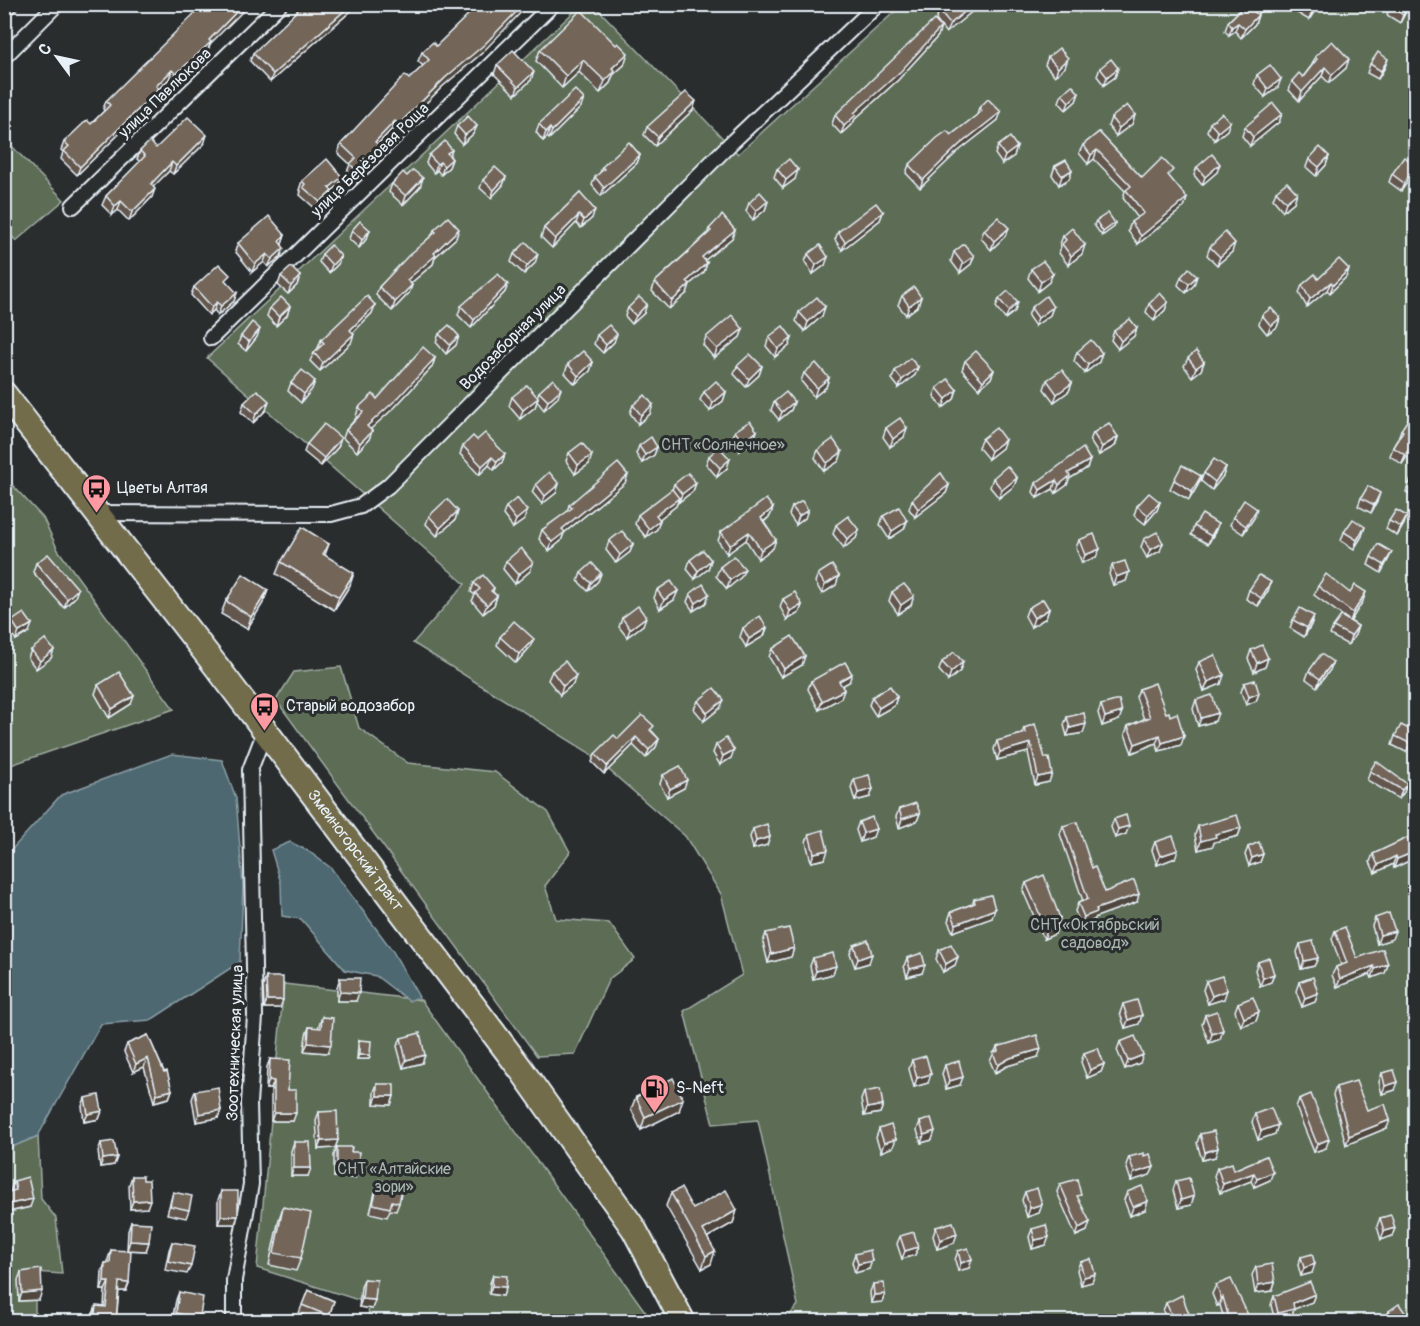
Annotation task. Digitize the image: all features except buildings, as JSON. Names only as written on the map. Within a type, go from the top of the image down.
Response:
[{"type":"highway","name":"Змеиногорский тракт","points":[[4,394],[265,731],[520,1068],[634,1229],[683,1322]]},
{"type":"street","points":[[4,57],[57,4]]},
{"type":"street","name":"улица Павлюкова","points":[[73,206],[280,4]]},
{"type":"street","name":"улица Берёзовая Роща","points":[[211,338],[553,4]]},
{"type":"street","name":"Водозаборная улица","points":[[96,513],[331,514],[361,506],[388,486],[731,143],[878,4]]},
{"type":"street","name":"Зоотехническая улица","points":[[234,1322],[234,1280],[251,1184],[249,1103],[255,1016],[250,770],[265,731]]},
{"type":"green space","points":[[581,5],[594,5],[738,154],[902,5],[1415,5],[1415,1321],[785,1321],[798,1305],[758,1120],[713,1124],[684,1011],[742,975],[721,894],[685,836],[588,752],[413,643],[465,584],[207,358]]},
{"type":"green space","points":[[4,138],[64,200],[16,241],[5,228]]},
{"type":"green space","points":[[4,476],[43,518],[58,550],[174,709],[5,767]]},
{"type":"green space","points":[[341,667],[359,728],[408,763],[495,772],[548,812],[570,852],[545,886],[556,919],[609,923],[635,959],[609,979],[575,1054],[537,1056],[276,700],[294,672]]},
{"type":"green space","name":"СНТ «Алтайские зори»","points":[[284,984],[421,1000],[652,1321],[369,1321],[368,1303],[257,1268]]},
{"type":"green space","points":[[38,1136],[41,1199],[56,1218],[62,1274],[35,1272],[35,1321],[5,1321],[4,1150]]},
{"type":"water","points":[[172,754],[222,760],[236,798],[243,886],[240,962],[151,1020],[101,1024],[38,1136],[5,1150],[5,857],[61,795]]},
{"type":"water","points":[[290,842],[308,851],[331,868],[392,950],[419,997],[409,1001],[376,976],[345,970],[301,919],[282,916],[281,883],[271,850]]},
{"type":"place","name":"Цветы Алтая","points":[[96,514]]},
{"type":"place","name":"Старый водозабор","points":[[265,732]]},
{"type":"place","name":"S-Neft","points":[[655,1114]]},
{"type":"park label","name":"СНТ «Солнечное»","points":[[723,445]]},
{"type":"park label","name":"СНТ «Октябрьский садовод»","points":[[1095,934]]}]
